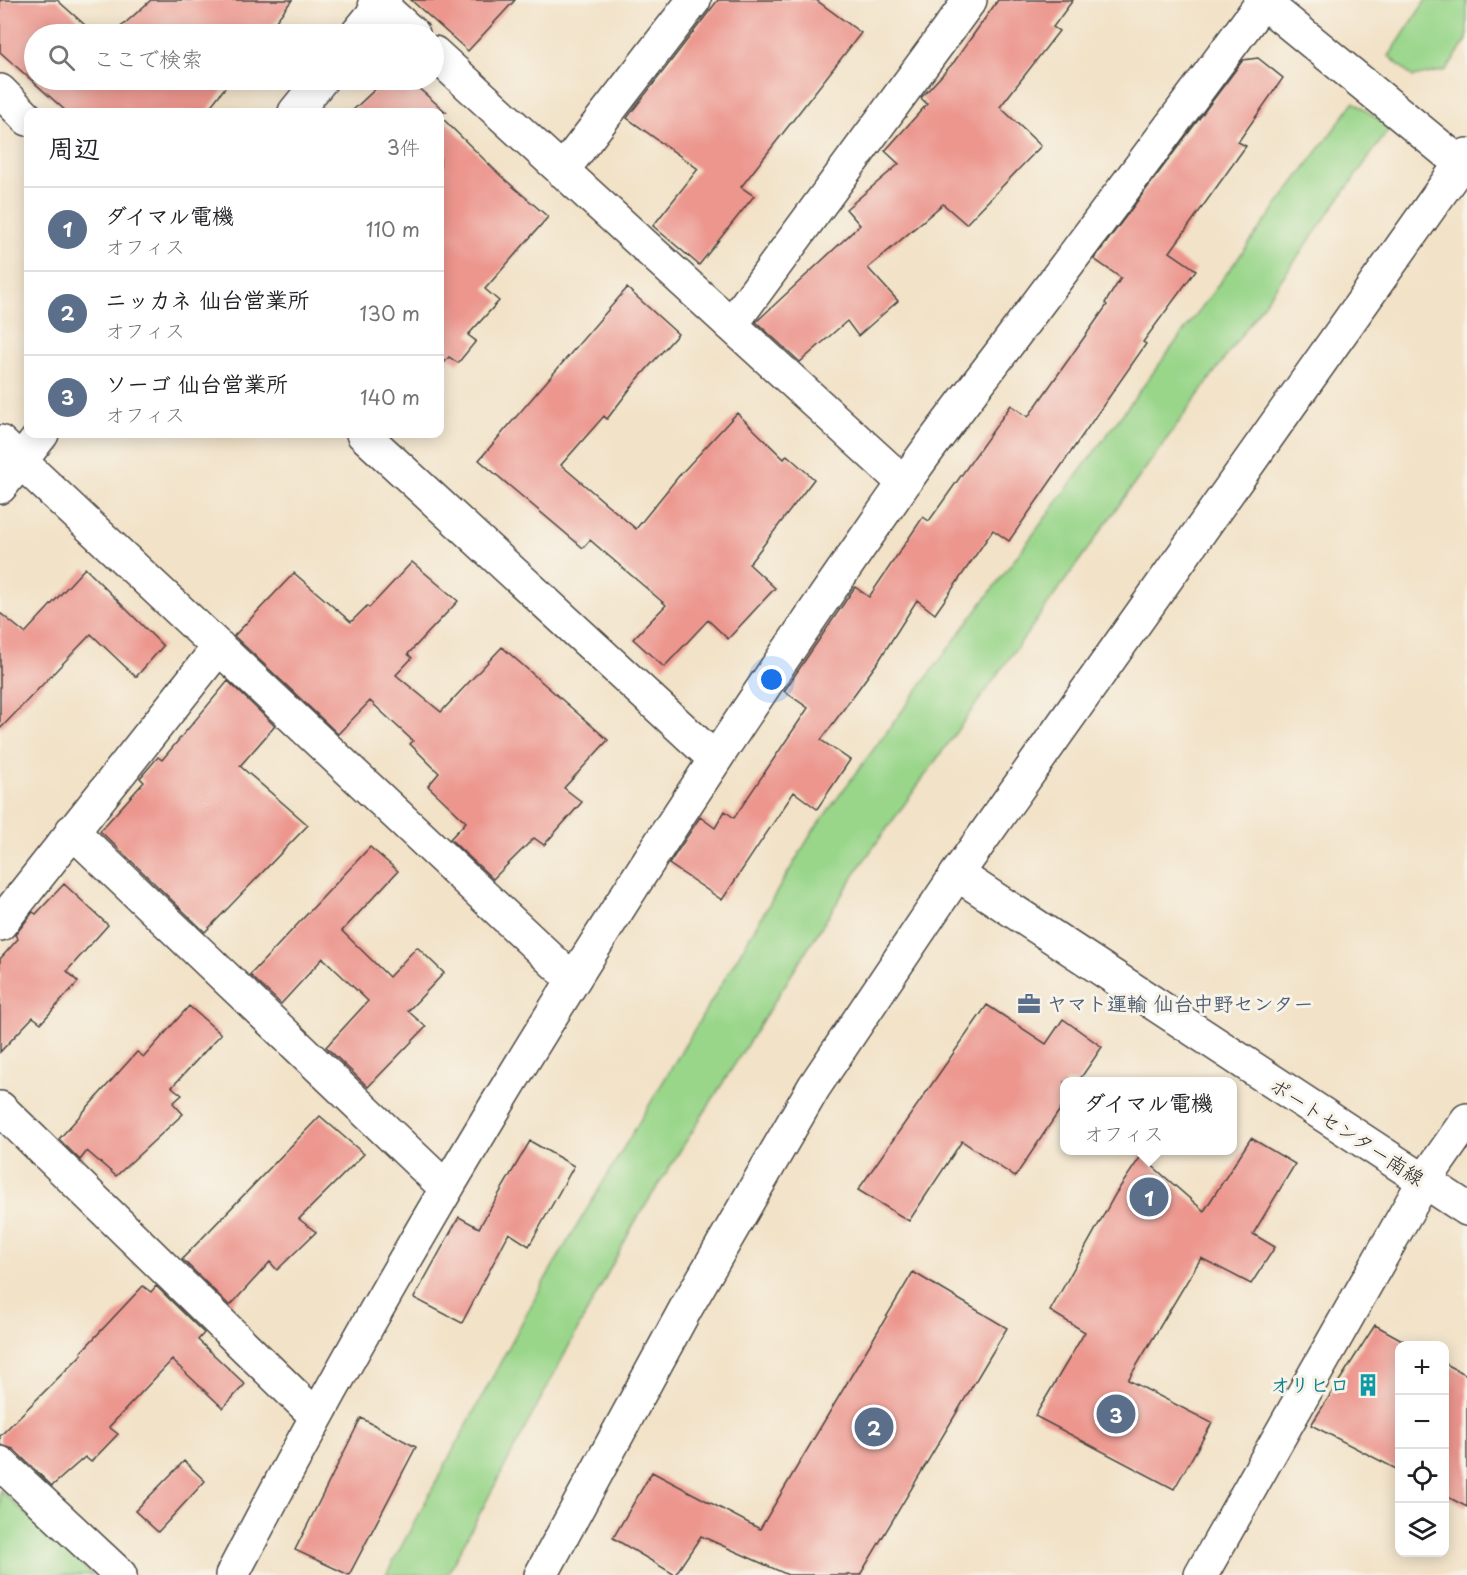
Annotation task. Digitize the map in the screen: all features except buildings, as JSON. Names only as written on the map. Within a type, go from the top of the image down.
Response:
[{"type":"street","points":[[562,171],[694,0]]},
{"type":"street","points":[[731,325],[970,0]]},
{"type":"street","points":[[232,1575],[315,1415],[445,1187],[572,979],[715,759],[904,483],[1263,1],[1464,159],[957,874],[814,1087],[686,1308],[541,1575]]},
{"type":"street","points":[[364,24],[380,2],[403,24]]},
{"type":"street","points":[[444,62],[904,483]]},
{"type":"street","points":[[298,108],[313,90]]},
{"type":"street","points":[[0,91],[24,114]]},
{"type":"street","points":[[0,487],[10,451],[34,438]]},
{"type":"street","points":[[367,438],[715,759]]},
{"type":"street","points":[[10,451],[572,979]]},
{"type":"street","points":[[0,924],[219,647]]},
{"type":"street","points":[[72,831],[445,1187]]},
{"type":"street","name":"ポートセンター南線","points":[[957,874],[1423,1183],[1467,1209]]},
{"type":"street","points":[[0,1108],[315,1415]]},
{"type":"street","points":[[1201,1575],[1423,1183],[1467,1120]]},
{"type":"street","points":[[0,1463],[120,1575]]},
{"type":"green space","points":[[1426,0],[1467,0],[1467,40],[1446,70],[1413,77],[1389,56]]},
{"type":"green space","points":[[1354,102],[1390,128],[860,866],[635,1222],[447,1575],[386,1575],[547,1276],[813,831]]},
{"type":"green space","points":[[0,1490],[93,1575],[0,1575]]},
{"type":"place","name":"ヤマト運輸 仙台中野センター","points":[[1029,1004]]},
{"type":"place","name":"ダイマル電機","points":[[1149,1197]]},
{"type":"place","name":"オリヒロ","points":[[1368,1385]]},
{"type":"place","name":"ソーゴ 仙台営業所","points":[[1116,1414]]},
{"type":"place","name":"ニッカネ 仙台営業所","points":[[874,1427]]}]
